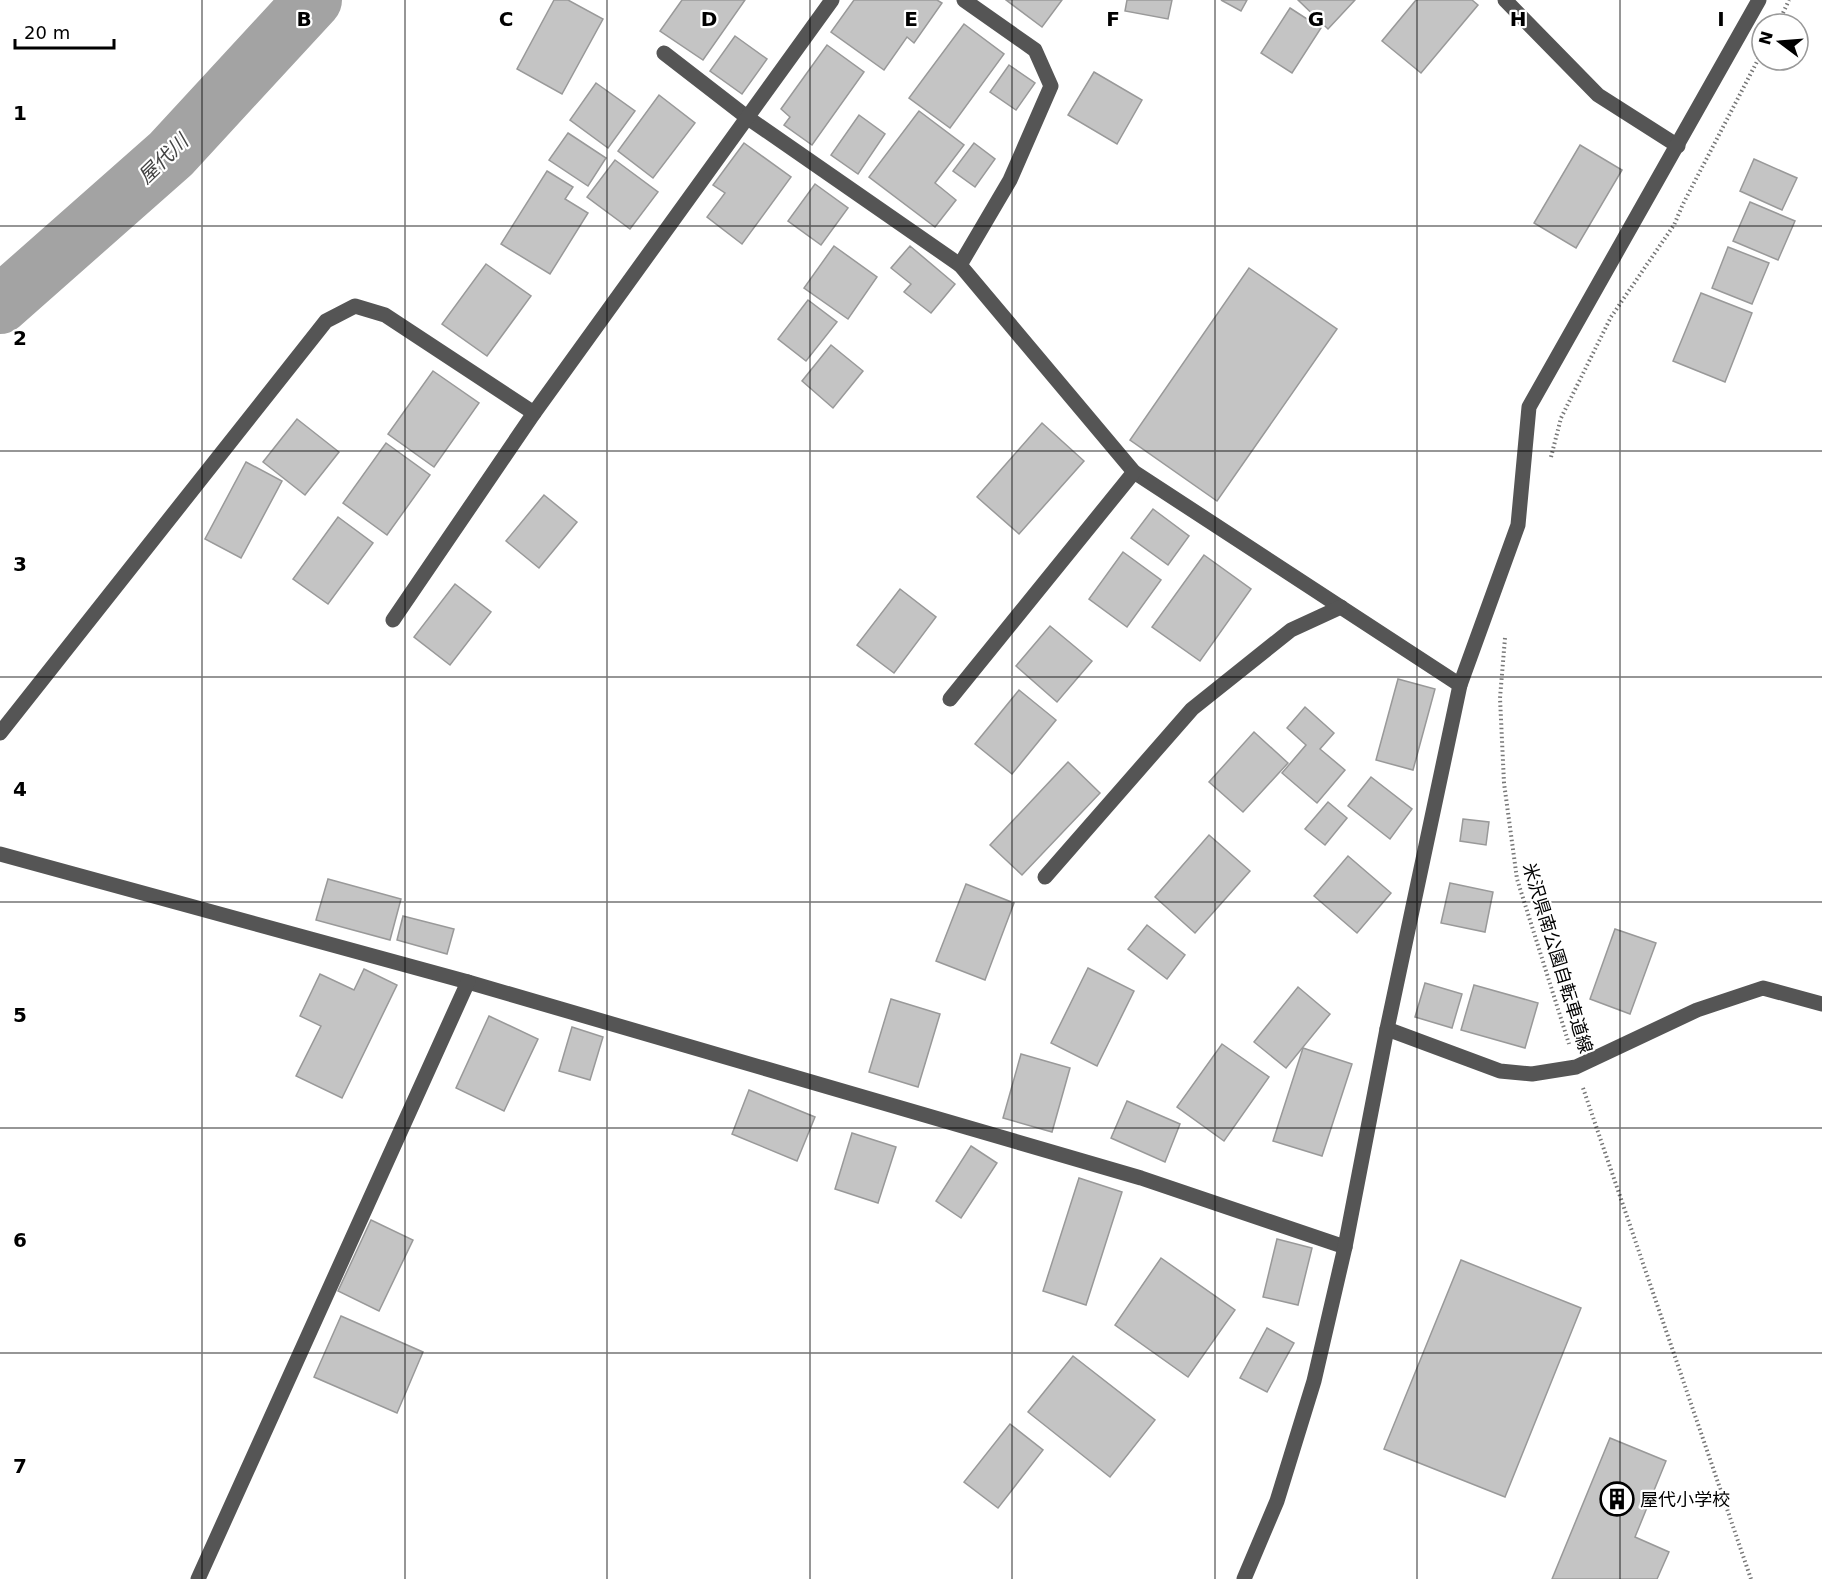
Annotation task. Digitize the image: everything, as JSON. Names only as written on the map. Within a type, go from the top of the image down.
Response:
[{"type":"street","points":[[393,620],[534,413],[832,0]]},
{"type":"street","points":[[960,265],[1010,180],[1052,86],[1035,50],[964,0]]},
{"type":"street","points":[[1505,0],[1598,95],[1678,146]]},
{"type":"street","points":[[1244,1579],[1277,1501],[1307,1403],[1345,1247],[1387,1029],[1460,685],[1518,525],[1529,407],[1760,0]]},
{"type":"street","points":[[664,53],[748,118],[960,265],[1134,472],[1460,685]]},
{"type":"street","points":[[0,732],[326,321],[355,306],[385,315],[534,413]]},
{"type":"street","points":[[950,699],[1134,472]]},
{"type":"street","points":[[1045,877],[1192,709],[1291,630],[1341,607]]},
{"type":"street","points":[[0,854],[468,982],[1141,1178],[1345,1247]]},
{"type":"street","points":[[198,1579],[468,982]]},
{"type":"street","points":[[1387,1029],[1500,1071],[1532,1074],[1576,1067],[1697,1010],[1763,988],[1822,1004]]},
{"type":"path","points":[[1550,461],[1561,418],[1611,317],[1674,225],[1752,72]]},
{"type":"path","name":"米沢県南公園自転車道線","points":[[1506,632],[1500,708],[1504,783],[1517,879],[1576,1067],[1751,1579]]},
{"type":"building","points":[[554,0],[568,0],[603,19],[562,94],[517,69]]},
{"type":"building","points":[[682,0],[745,0],[703,60],[660,31]]},
{"type":"building","points":[[854,0],[937,0],[942,3],[914,43],[907,37],[884,70],[831,32]]},
{"type":"building","points":[[1006,0],[1062,0],[1042,27]]},
{"type":"building","points":[[1127,0],[1172,0],[1168,19],[1125,11]]},
{"type":"building","points":[[1221,0],[1247,0],[1241,11]]},
{"type":"building","points":[[1298,0],[1355,0],[1328,29]]},
{"type":"building","points":[[1416,0],[1472,0],[1478,5],[1421,73],[1382,41]]},
{"type":"building","points":[[1290,8],[1321,28],[1292,73],[1261,53]]},
{"type":"building","points":[[964,24],[1004,54],[950,128],[909,98]]},
{"type":"building","points":[[735,36],[767,59],[742,94],[710,71]]},
{"type":"building","points":[[827,45],[864,72],[812,145],[784,125],[790,117],[781,109]]},
{"type":"building","points":[[1009,65],[1035,83],[1016,110],[990,92]]},
{"type":"building","points":[[1094,72],[1142,100],[1117,144],[1068,115]]},
{"type":"building","points":[[596,83],[635,111],[608,148],[570,120]]},
{"type":"building","points":[[659,95],[695,123],[653,178],[618,151]]},
{"type":"building","points":[[919,111],[964,145],[935,183],[956,200],[935,227],[869,177]]},
{"type":"building","points":[[859,115],[885,134],[858,174],[831,155]]},
{"type":"building","points":[[568,133],[606,158],[588,186],[549,160]]},
{"type":"building","points":[[744,143],[791,177],[742,244],[707,217],[725,193],[713,185]]},
{"type":"building","points":[[974,143],[995,159],[975,187],[953,171]]},
{"type":"building","points":[[1580,145],[1622,170],[1576,248],[1534,223]]},
{"type":"building","points":[[1754,159],[1797,178],[1782,210],[1740,191]]},
{"type":"building","points":[[615,160],[658,192],[630,229],[587,197]]},
{"type":"building","points":[[547,171],[573,187],[565,199],[588,213],[550,274],[501,244]]},
{"type":"building","points":[[815,184],[848,208],[821,245],[788,221]]},
{"type":"building","points":[[1750,202],[1795,221],[1778,260],[1733,241]]},
{"type":"building","points":[[834,246],[877,277],[848,319],[804,288]]},
{"type":"building","points":[[910,246],[955,284],[931,313],[904,292],[911,284],[891,268]]},
{"type":"building","points":[[1728,247],[1769,263],[1752,304],[1712,288]]},
{"type":"building","points":[[486,264],[531,296],[487,356],[442,324]]},
{"type":"building","points":[[1249,268],[1337,329],[1217,501],[1130,440]]},
{"type":"building","points":[[1701,293],[1752,313],[1725,382],[1673,361]]},
{"type":"building","points":[[808,300],[837,322],[806,361],[778,339]]},
{"type":"building","points":[[831,345],[863,371],[833,408],[802,381]]},
{"type":"building","points":[[433,371],[479,403],[434,467],[388,434]]},
{"type":"building","points":[[297,419],[339,452],[305,495],[263,462]]},
{"type":"building","points":[[1042,423],[1084,461],[1019,534],[977,497]]},
{"type":"building","points":[[386,443],[430,475],[387,535],[343,503]]},
{"type":"building","points":[[246,462],[282,481],[241,558],[205,539]]},
{"type":"building","points":[[544,495],[577,522],[539,568],[506,541]]},
{"type":"building","points":[[1153,509],[1189,536],[1168,565],[1131,538]]},
{"type":"building","points":[[338,517],[373,543],[328,604],[293,579]]},
{"type":"building","points":[[1123,552],[1161,580],[1127,627],[1089,599]]},
{"type":"building","points":[[1204,555],[1251,589],[1200,661],[1152,627]]},
{"type":"building","points":[[455,584],[491,612],[450,665],[414,637]]},
{"type":"building","points":[[900,589],[936,617],[894,673],[857,645]]},
{"type":"building","points":[[1050,626],[1092,661],[1057,702],[1016,666]]},
{"type":"building","points":[[1398,679],[1435,689],[1413,770],[1376,760]]},
{"type":"building","points":[[1019,690],[1056,720],[1012,774],[975,744]]},
{"type":"building","points":[[1305,707],[1334,733],[1320,749],[1345,770],[1317,803],[1282,773],[1306,745],[1287,728]]},
{"type":"building","points":[[1254,732],[1288,763],[1243,812],[1209,782]]},
{"type":"building","points":[[1068,762],[1100,793],[1022,875],[990,845]]},
{"type":"building","points":[[1371,777],[1412,809],[1390,839],[1348,806]]},
{"type":"building","points":[[1328,802],[1347,818],[1325,845],[1305,829]]},
{"type":"building","points":[[1463,819],[1489,822],[1486,845],[1460,841]]},
{"type":"building","points":[[1209,835],[1250,871],[1195,933],[1155,897]]},
{"type":"building","points":[[1348,856],[1391,893],[1357,933],[1314,896]]},
{"type":"building","points":[[328,879],[401,899],[390,940],[316,920]]},
{"type":"building","points":[[1450,883],[1493,892],[1485,932],[1441,923]]},
{"type":"building","points":[[966,884],[1014,903],[985,980],[936,961]]},
{"type":"building","points":[[403,916],[454,929],[447,954],[397,940]]},
{"type":"building","points":[[1147,925],[1185,955],[1167,979],[1128,949]]},
{"type":"building","points":[[1615,929],[1656,943],[1630,1014],[1590,999]]},
{"type":"building","points":[[1088,968],[1134,991],[1097,1066],[1051,1043]]},
{"type":"building","points":[[364,969],[397,985],[342,1098],[296,1076],[321,1026],[300,1016],[320,974],[354,990]]},
{"type":"building","points":[[1425,983],[1462,994],[1452,1028],[1415,1017]]},
{"type":"building","points":[[1474,985],[1538,1003],[1525,1048],[1461,1030]]},
{"type":"building","points":[[1298,987],[1330,1014],[1286,1068],[1254,1042]]},
{"type":"building","points":[[891,999],[940,1014],[918,1087],[869,1072]]},
{"type":"building","points":[[489,1016],[538,1039],[504,1111],[456,1088]]},
{"type":"building","points":[[572,1027],[603,1037],[590,1080],[559,1071]]},
{"type":"building","points":[[1222,1044],[1269,1077],[1224,1141],[1177,1107]]},
{"type":"building","points":[[1303,1048],[1352,1064],[1322,1156],[1273,1141]]},
{"type":"building","points":[[1021,1054],[1070,1068],[1052,1132],[1003,1118]]},
{"type":"building","points":[[749,1090],[815,1117],[797,1161],[732,1134]]},
{"type":"building","points":[[1127,1101],[1180,1124],[1165,1162],[1111,1138]]},
{"type":"building","points":[[852,1133],[896,1147],[878,1203],[835,1189]]},
{"type":"building","points":[[971,1146],[997,1163],[961,1218],[936,1201]]},
{"type":"building","points":[[1079,1178],[1122,1192],[1086,1305],[1043,1291]]},
{"type":"building","points":[[371,1220],[413,1240],[379,1311],[338,1291]]},
{"type":"building","points":[[1277,1239],[1312,1248],[1298,1305],[1263,1297]]},
{"type":"building","points":[[1161,1258],[1235,1310],[1188,1377],[1115,1325]]},
{"type":"building","points":[[1461,1260],[1581,1308],[1505,1497],[1384,1449]]},
{"type":"building","points":[[341,1316],[423,1352],[397,1413],[314,1377]]},
{"type":"building","points":[[1267,1328],[1294,1343],[1267,1392],[1240,1378]]},
{"type":"building","points":[[1073,1356],[1155,1420],[1110,1477],[1028,1412]]},
{"type":"building","points":[[1010,1424],[1043,1450],[998,1508],[964,1482]]},
{"type":"building","name":"屋代小学校","points":[[1610,1438],[1666,1461],[1635,1537],[1669,1552],[1657,1579],[1552,1579]]},
{"type":"waterway","name":"屋代川","points":[[0,305],[171,154],[313,0]]},
{"type":"place","name":"屋代小学校","points":[[1617,1499]]}]
